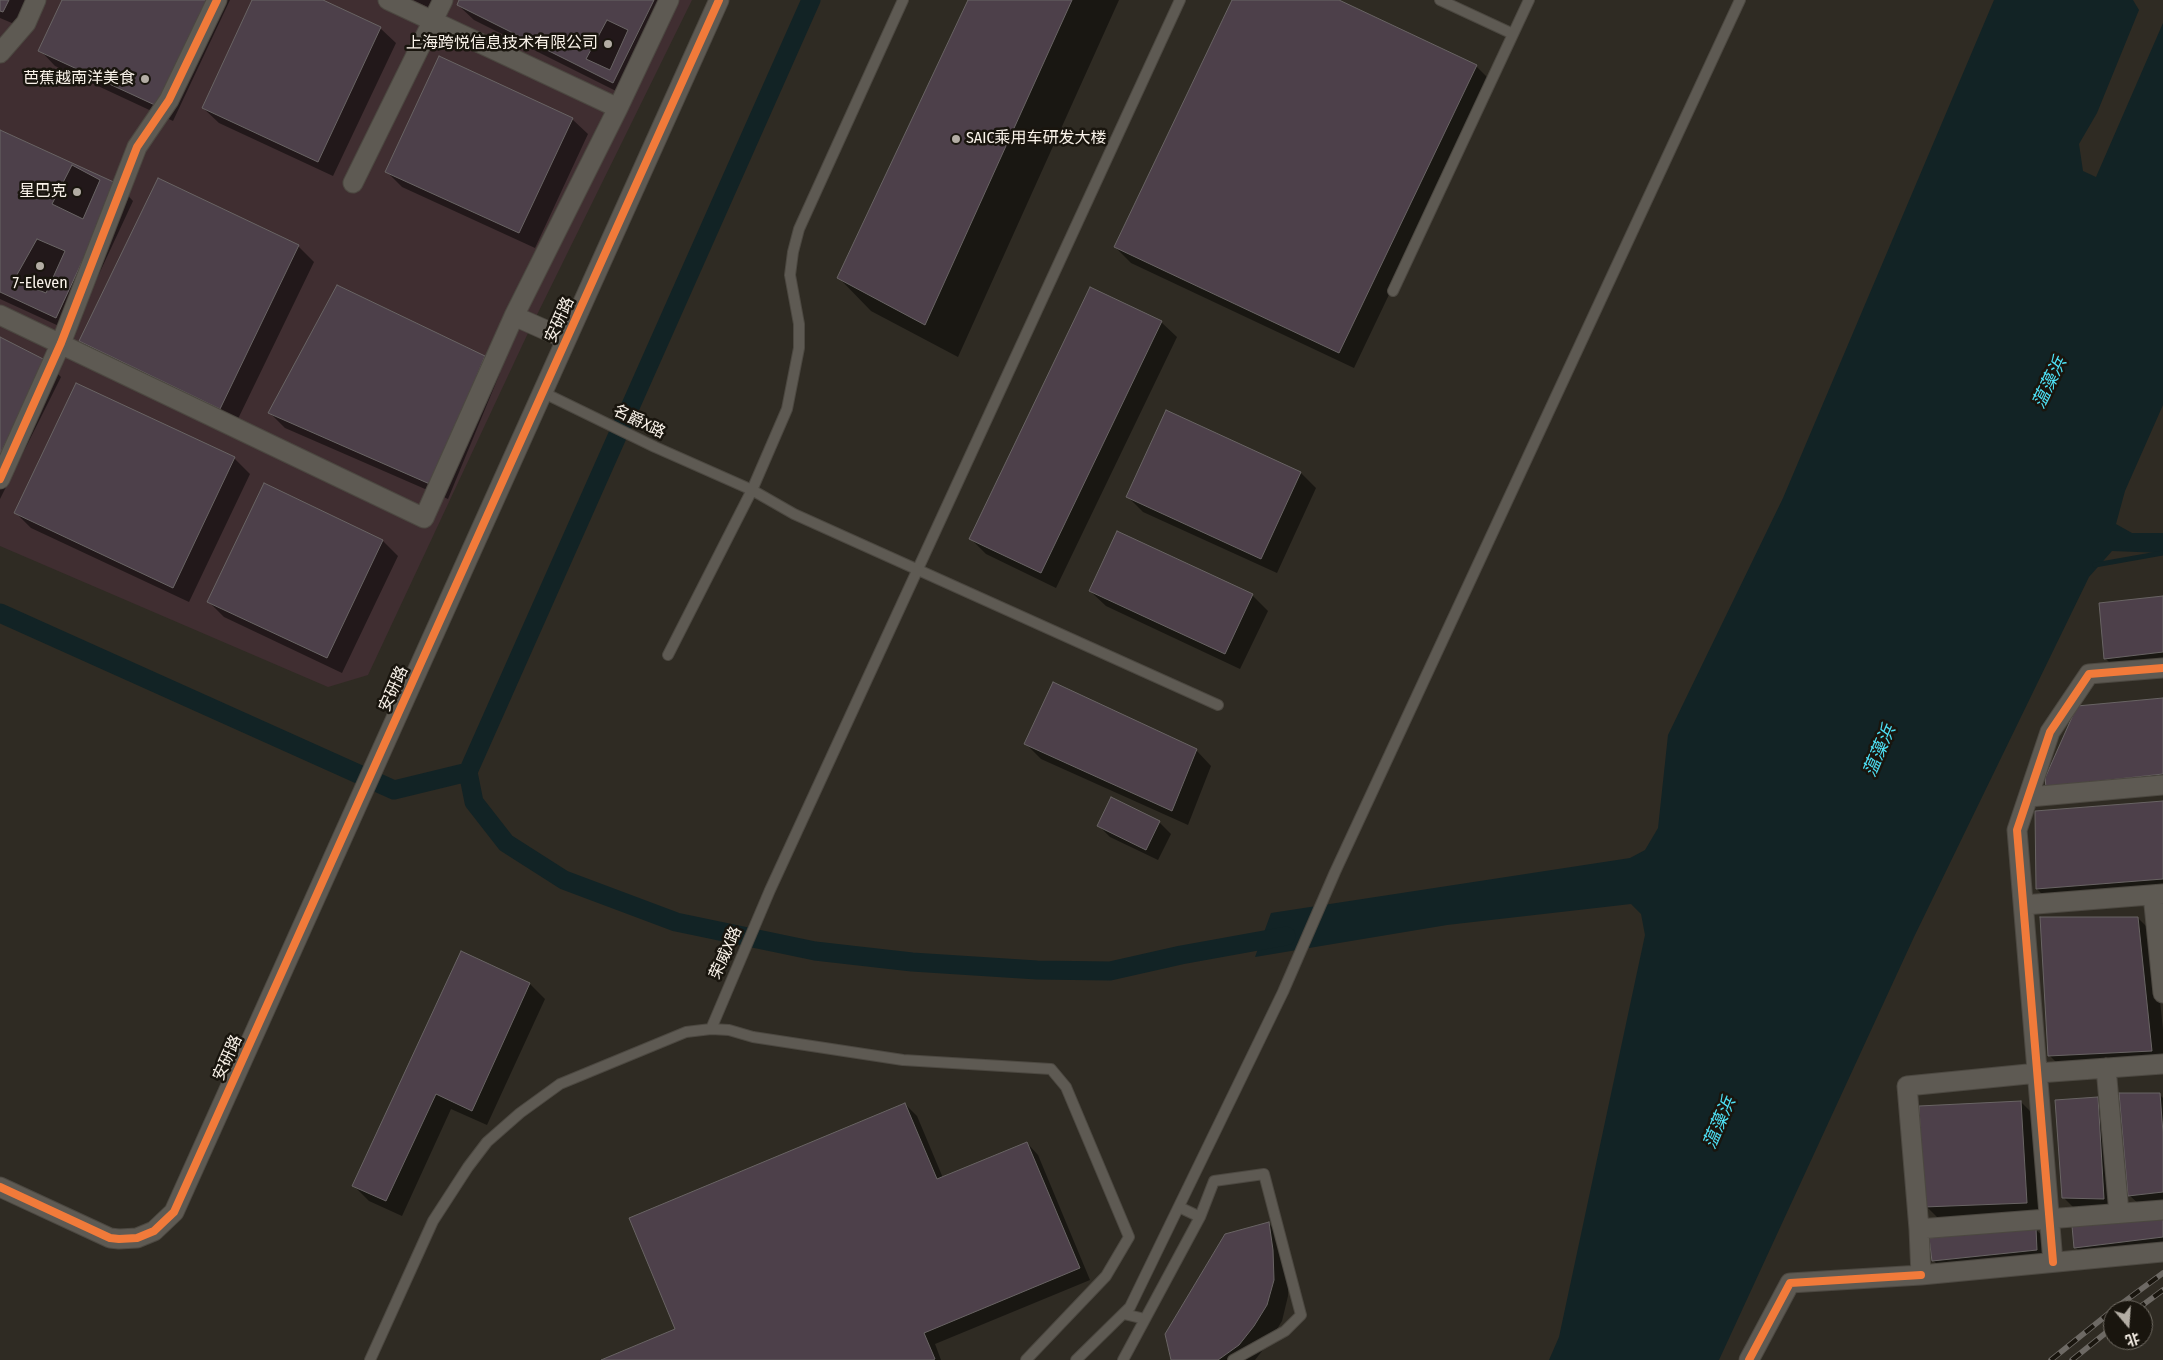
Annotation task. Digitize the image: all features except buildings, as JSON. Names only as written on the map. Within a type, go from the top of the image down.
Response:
[{"type":"street","points":[[0,53],[26,23],[36,0]]},
{"type":"street","points":[[0,479],[61,343],[137,147],[169,100],[217,0]]},
{"type":"street","points":[[388,0],[618,108]]},
{"type":"street","points":[[353,182],[443,0]]},
{"type":"street","points":[[0,315],[424,518],[514,316],[618,108],[669,0]]},
{"type":"street","name":"安研路","points":[[0,1187],[110,1238],[128,1240],[145,1235],[154,1231],[168,1220],[174,1212],[719,0]]},
{"type":"street","points":[[514,316],[566,339]]},
{"type":"street","points":[[2053,1262],[2017,830],[2050,732],[2089,674],[2163,668]]},
{"type":"street","points":[[2028,797],[2163,785]]},
{"type":"street","points":[[2024,905],[2158,894],[2163,993]]},
{"type":"street","points":[[1921,1275],[1907,1086],[2038,1073],[2163,1064]]},
{"type":"street","points":[[2106,1068],[2119,1213]]},
{"type":"street","points":[[1919,1229],[2163,1210]]},
{"type":"street","points":[[1750,1360],[1790,1283],[1921,1275],[2163,1252]]},
{"type":"lane","points":[[668,655],[752,490],[786,409],[795,377],[799,348],[799,324],[790,276],[793,252],[799,229],[903,0]]},
{"type":"lane","name":"荣威X路","points":[[711,1029],[770,890],[1180,0]]},
{"type":"lane","points":[[1440,0],[1514,34]]},
{"type":"lane","points":[[1393,291],[1529,0]]},
{"type":"lane","points":[[1076,1360],[1130,1307],[1179,1207],[1283,992],[1335,872],[1740,0]]},
{"type":"lane","name":"名爵X路","points":[[542,392],[655,447],[752,490],[794,514],[1218,705]]},
{"type":"lane","points":[[370,1360],[433,1221],[468,1167],[488,1142],[520,1113],[560,1084],[686,1032],[711,1029],[729,1030],[753,1037],[903,1060],[1051,1069],[1066,1087],[1129,1237],[1106,1276],[1026,1360]]},
{"type":"lane","points":[[1123,1360],[1200,1217],[1214,1181],[1264,1174],[1301,1314],[1285,1331],[1233,1360]]},
{"type":"lane","points":[[1179,1207],[1200,1217]]},
{"type":"lane","points":[[1124,1314],[1145,1319]]},
{"type":"shaded area","points":[[0,0],[692,0],[528,333],[368,675],[328,687],[0,546]]},
{"type":"water","name":"蕰藻浜","points":[[1994,0],[2133,0],[2139,10],[2097,113],[2079,144],[2083,171],[2096,177],[2163,23],[2163,405],[2125,491],[2116,524],[2132,533],[2163,533],[2163,553],[2112,551],[2089,577],[1914,937],[1719,1360],[1549,1360],[1559,1337],[1645,935],[1641,914],[1631,904],[1447,925],[1255,957],[1271,913],[1630,858],[1645,850],[1658,828],[1668,735],[1783,498]]},
{"type":"waterway","points":[[811,0],[468,772],[474,802],[506,843],[564,880],[676,922],[815,951],[912,962],[1037,970],[1110,971],[1181,955],[1286,936]]},
{"type":"waterway","points":[[2095,565],[2163,553]]},
{"type":"waterway","points":[[0,613],[394,790],[468,772]]},
{"type":"railway","points":[[2127,1300],[2163,1273]]},
{"type":"railway","points":[[2150,1300],[2163,1290]]},
{"type":"railway","points":[[2051,1360],[2103,1318]]},
{"type":"railway","points":[[2072,1360],[2103,1335]]},
{"type":"cycle path","points":[[0,479],[61,343],[137,147],[169,100],[217,0]]},
{"type":"cycle path","points":[[0,1187],[110,1238],[137,1238],[154,1231],[174,1212],[719,0]]},
{"type":"cycle path","points":[[2053,1262],[2017,830],[2050,732],[2089,674],[2163,668]]},
{"type":"cycle path","points":[[1749,1360],[1790,1283],[1921,1275]]},
{"type":"place","name":"上海跨悦信息技术有限公司","points":[[608,44]]},
{"type":"place","name":"芭蕉越南洋美食","points":[[145,79]]},
{"type":"place","name":"SAIC乘用车研发大楼","points":[[956,139]]},
{"type":"place","name":"星巴克","points":[[77,192]]},
{"type":"place","name":"7-Eleven","points":[[40,266]]}]
